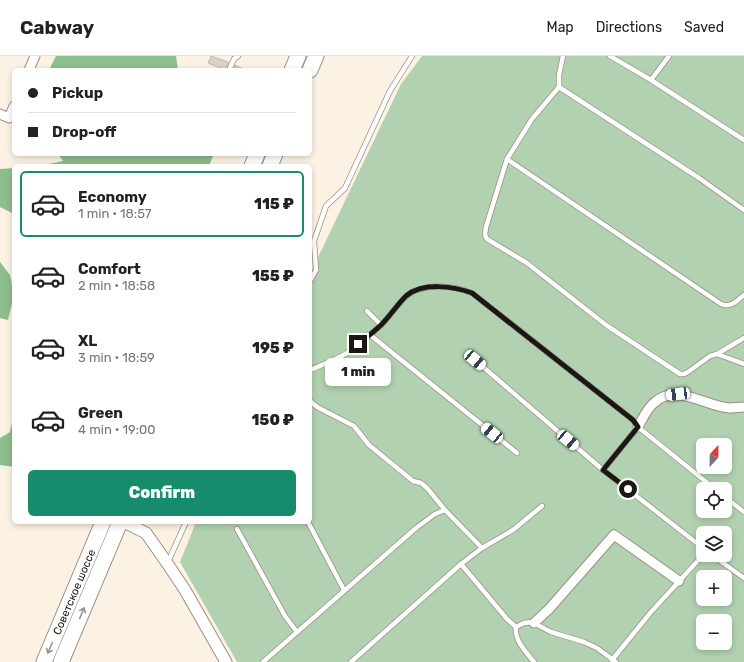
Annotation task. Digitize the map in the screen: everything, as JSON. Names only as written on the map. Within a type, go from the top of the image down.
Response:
[{"type":"highway","points":[[293,68],[298,56]]},
{"type":"highway","points":[[311,68],[316,56]]},
{"type":"highway","name":"Советское шоссе","points":[[44,662],[102,524]]},
{"type":"highway","name":"Советское шоссе","points":[[61,662],[119,524]]},
{"type":"street","points":[[30,68],[35,56]]},
{"type":"street","points":[[0,114],[9,118],[12,111]]},
{"type":"street","points":[[638,427],[648,409],[656,401],[669,395],[678,394],[728,408],[744,407]]},
{"type":"street","points":[[128,524],[146,533],[185,590],[226,662]]},
{"type":"street","points":[[534,623],[549,609],[614,535],[679,581]]},
{"type":"lane","points":[[230,68],[234,59],[238,56]]},
{"type":"lane","points":[[312,277],[316,270],[314,241],[326,206],[345,188],[390,91],[412,56]]},
{"type":"lane","points":[[563,56],[559,75],[559,87],[532,119],[507,159],[486,227],[485,235],[487,239],[526,264],[606,325],[680,374],[684,374],[710,356],[717,354],[744,338]]},
{"type":"lane","points":[[610,56],[651,80],[744,140]]},
{"type":"lane","points":[[651,80],[669,56]]},
{"type":"lane","points":[[559,87],[699,178],[744,210]]},
{"type":"lane","points":[[507,159],[721,304],[726,306],[732,305],[744,295]]},
{"type":"lane","points":[[312,369],[347,353],[381,326],[406,297],[414,291],[445,286],[466,291],[472,293],[568,367],[633,420],[638,427],[706,482]]},
{"type":"lane","points":[[367,311],[381,326]]},
{"type":"lane","points":[[369,334],[517,453]]},
{"type":"lane","points":[[717,354],[744,364]]},
{"type":"lane","points":[[475,360],[603,470],[696,543]]},
{"type":"lane","points":[[312,403],[317,407],[354,426],[369,446],[413,481],[421,483],[427,488],[445,510],[482,548]]},
{"type":"lane","points":[[603,470],[638,427]]},
{"type":"lane","points":[[732,503],[744,512]]},
{"type":"lane","points":[[351,662],[461,564],[482,548],[513,530],[542,506]]},
{"type":"lane","points":[[263,662],[416,528],[435,514],[445,510]]},
{"type":"lane","points":[[167,563],[185,524]]},
{"type":"lane","points":[[309,524],[344,590]]},
{"type":"lane","points":[[237,529],[285,616],[298,632]]},
{"type":"lane","points":[[516,627],[524,622],[532,622],[551,632],[584,642],[597,648],[614,661],[651,612],[697,562]]},
{"type":"lane","points":[[722,562],[744,578]]},
{"type":"lane","points":[[461,564],[507,619],[516,627]]},
{"type":"lane","points":[[516,627],[515,632],[517,639],[534,662]]},
{"type":"green space","points":[[56,56],[176,56],[178,68],[50,68]]},
{"type":"green space","points":[[422,56],[744,56],[744,662],[237,662],[180,562],[195,524],[312,524],[312,270],[401,84]]},
{"type":"green space","points":[[59,156],[213,156],[210,164],[49,164],[63,161]]},
{"type":"green space","points":[[12,168],[12,213],[0,207],[0,169]]},
{"type":"green space","points":[[0,262],[10,275],[12,285],[12,303],[8,320],[0,318]]},
{"type":"green space","points":[[12,422],[12,467],[0,465],[0,438],[10,432]]},
{"type":"building","points":[[211,56],[228,62],[226,68],[220,68],[208,63]]},
{"type":"building","points":[[235,65],[242,68],[234,68]]},
{"type":"route","points":[[358,344],[381,326],[406,297],[414,291],[445,286],[472,293],[633,420],[638,427],[603,470],[628,489]]}]
